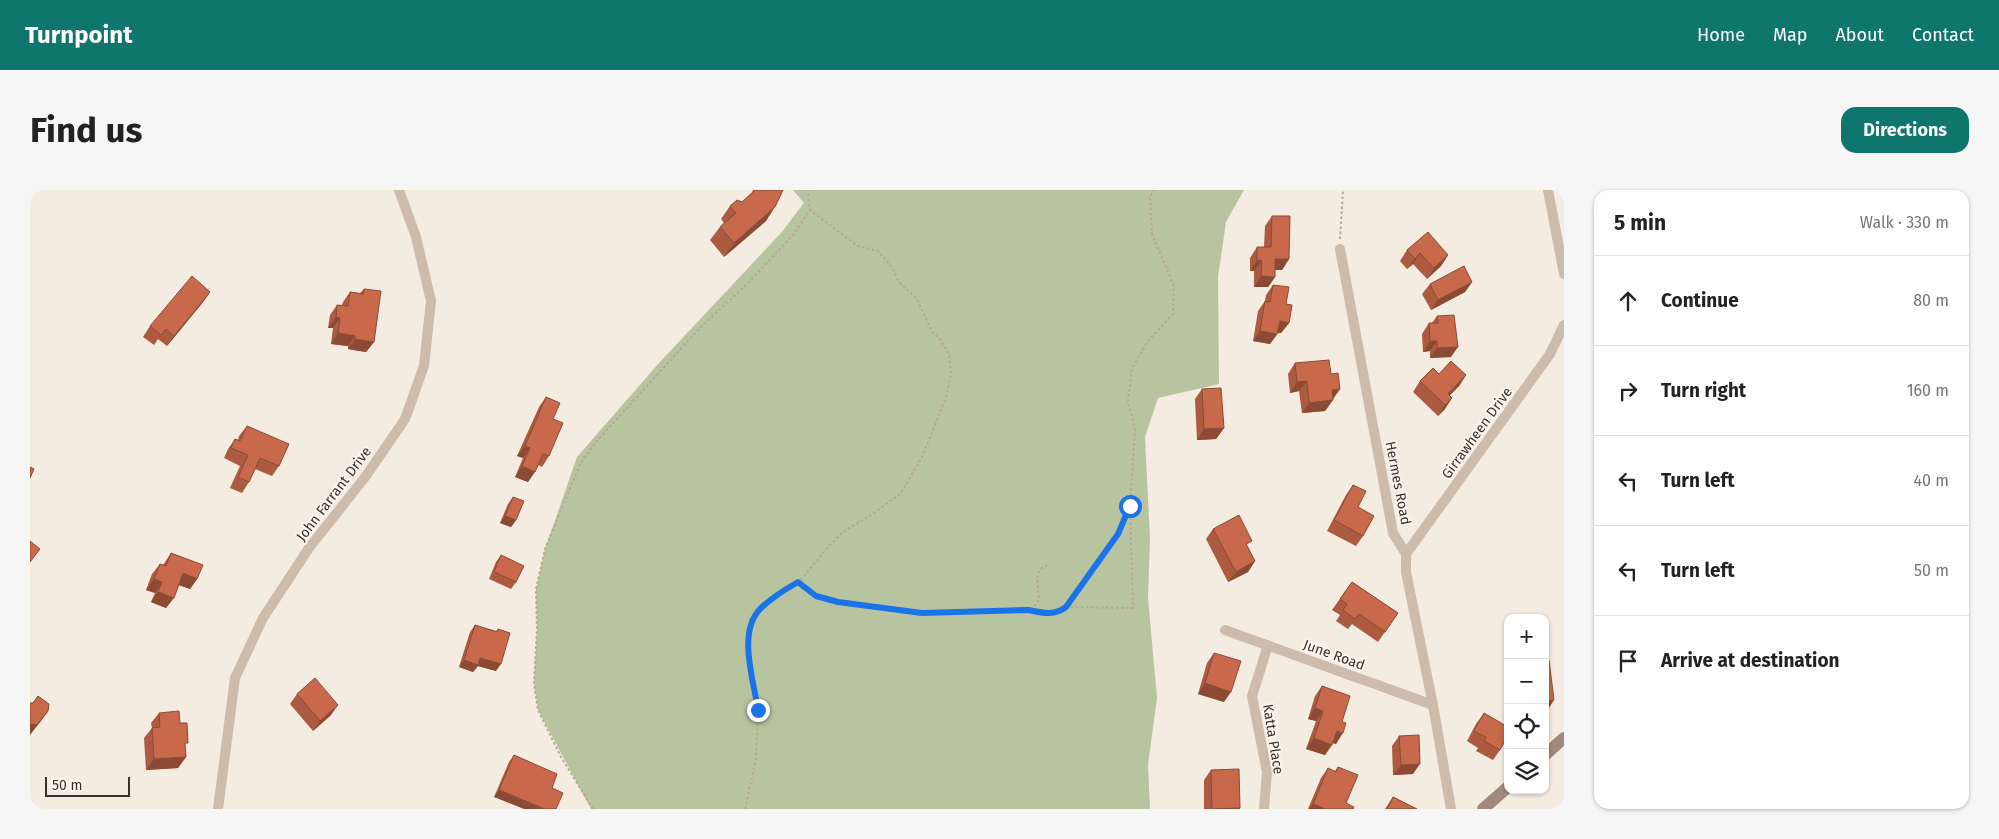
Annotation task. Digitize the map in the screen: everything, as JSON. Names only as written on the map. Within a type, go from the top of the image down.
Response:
[{"type":"street","name":"John Farrant Drive","points":[[218,809],[235,678],[263,618],[278,594],[309,548],[366,476],[405,419],[424,366],[431,301],[416,237],[399,190]]},
{"type":"street","points":[[1548,190],[1564,274]]},
{"type":"street","name":"Hermes Road","points":[[1340,249],[1393,533],[1406,554],[1406,572],[1433,705],[1451,809]]},
{"type":"street","name":"Girrawheen Drive","points":[[1406,554],[1545,362],[1564,325]]},
{"type":"street","name":"June Road","points":[[1225,630],[1433,705]]},
{"type":"street","name":"Katta Place","points":[[1264,809],[1267,772],[1252,696],[1268,645]]},
{"type":"street","points":[[1549,751],[1564,738]]},
{"type":"street","points":[[1483,809],[1504,791]]},
{"type":"path","points":[[593,809],[560,757],[538,710],[534,683],[537,629],[536,590],[545,549],[580,464],[596,442],[697,331],[748,283],[794,234],[810,210],[808,190]]},
{"type":"path","points":[[1066,607],[1133,608],[1130,506],[1134,470],[1135,430],[1128,401],[1132,368],[1148,341],[1173,314],[1174,286],[1152,234],[1150,197],[1154,190]]},
{"type":"path","points":[[1340,249],[1343,190]]},
{"type":"path","points":[[745,809],[756,758],[758,710],[747,650],[750,629],[758,610],[775,596],[798,582],[843,532],[874,513],[901,493],[922,457],[946,397],[951,374],[949,354],[940,339],[932,332],[917,299],[899,282],[892,267],[878,251],[858,246],[810,210]]},
{"type":"path","points":[[798,582],[816,596],[838,602],[922,613],[1031,610],[1042,613],[1058,613],[1066,607],[1118,534],[1130,506]]},
{"type":"path","points":[[1031,610],[1039,600],[1037,580],[1040,569],[1050,564]]},
{"type":"green space","points":[[793,190],[1244,190],[1226,222],[1218,277],[1219,384],[1158,398],[1145,437],[1150,539],[1148,598],[1157,698],[1148,765],[1150,809],[591,809],[538,710],[534,683],[537,629],[536,589],[545,549],[577,457],[659,363],[781,233],[804,203]]},
{"type":"building","points":[[755,190],[783,190],[775,207],[734,243],[720,227],[736,213],[730,206],[737,200],[742,202]]},
{"type":"building","points":[[1272,216],[1290,216],[1289,259],[1275,259],[1275,277],[1261,276],[1262,261],[1257,260],[1257,247],[1271,247]]},
{"type":"building","points":[[1428,232],[1448,255],[1434,268],[1420,253],[1415,259],[1407,250]]},
{"type":"building","points":[[1464,266],[1472,282],[1438,300],[1430,284]]},
{"type":"building","points":[[192,276],[210,292],[174,336],[166,329],[161,335],[150,326]]},
{"type":"building","points":[[1273,285],[1289,287],[1286,304],[1292,305],[1289,323],[1280,321],[1277,334],[1260,331],[1265,301],[1270,302]]},
{"type":"building","points":[[364,289],[381,291],[374,342],[355,339],[355,336],[338,333],[340,318],[336,317],[337,305],[348,306],[350,292],[363,294]]},
{"type":"building","points":[[1454,315],[1458,347],[1437,348],[1437,341],[1430,341],[1429,323],[1438,323],[1437,316]]},
{"type":"building","points":[[1329,360],[1331,374],[1338,373],[1340,389],[1332,390],[1333,400],[1309,403],[1307,381],[1297,382],[1295,363]]},
{"type":"building","points":[[1451,361],[1466,375],[1448,394],[1452,398],[1445,405],[1420,381],[1433,368],[1439,374]]},
{"type":"building","points":[[1221,388],[1224,428],[1204,429],[1202,389]]},
{"type":"building","points":[[546,397],[560,403],[553,419],[563,423],[549,456],[543,454],[535,472],[522,466],[530,448],[525,446]]},
{"type":"building","points":[[247,426],[289,444],[279,466],[260,458],[249,482],[238,477],[248,455],[231,448],[235,439],[240,441]]},
{"type":"building","points":[[30,467],[34,469],[30,478]]},
{"type":"building","points":[[1353,485],[1366,491],[1358,507],[1374,516],[1363,536],[1334,520]]},
{"type":"building","points":[[513,497],[524,501],[516,520],[505,516]]},
{"type":"building","points":[[1239,515],[1252,541],[1246,544],[1255,561],[1236,572],[1213,529]]},
{"type":"building","points":[[30,541],[40,549],[30,562]]},
{"type":"building","points":[[171,553],[203,565],[197,579],[183,573],[174,598],[158,592],[162,582],[154,579],[160,564],[166,566]]},
{"type":"building","points":[[501,555],[524,566],[516,582],[494,572]]},
{"type":"building","points":[[1352,582],[1398,613],[1385,632],[1359,614],[1355,619],[1343,610],[1347,604],[1340,599]]},
{"type":"building","points":[[475,625],[497,632],[498,629],[510,633],[501,664],[480,658],[478,665],[464,660]]},
{"type":"building","points":[[1214,653],[1241,661],[1231,692],[1205,683]]},
{"type":"building","points":[[1549,660],[1554,700],[1549,701]]},
{"type":"building","points":[[315,678],[338,705],[320,721],[297,694]]},
{"type":"building","points":[[1322,686],[1350,696],[1342,722],[1346,723],[1343,733],[1337,731],[1332,745],[1314,738],[1323,711],[1315,708]]},
{"type":"building","points":[[38,696],[49,704],[48,711],[37,725],[30,724],[30,703],[33,703]]},
{"type":"building","points":[[179,711],[180,723],[187,723],[188,743],[185,743],[186,757],[154,759],[152,728],[160,727],[159,713]]},
{"type":"building","points":[[1484,713],[1504,725],[1504,743],[1500,750],[1484,741],[1486,737],[1474,731]]},
{"type":"building","points":[[1419,735],[1420,764],[1401,765],[1399,736]]},
{"type":"building","points":[[514,755],[557,774],[552,788],[563,793],[556,809],[545,809],[499,790]]},
{"type":"building","points":[[1338,767],[1358,775],[1346,803],[1354,807],[1353,809],[1325,809],[1313,804],[1328,768],[1336,772]]},
{"type":"building","points":[[1239,769],[1240,808],[1212,809],[1211,770]]},
{"type":"building","points":[[1393,797],[1417,809],[1387,809]]},
{"type":"route","points":[[758,710],[747,650],[750,629],[758,610],[775,596],[798,582],[816,596],[838,602],[922,613],[1029,610],[1042,613],[1058,613],[1066,607],[1118,534],[1130,506]]}]
